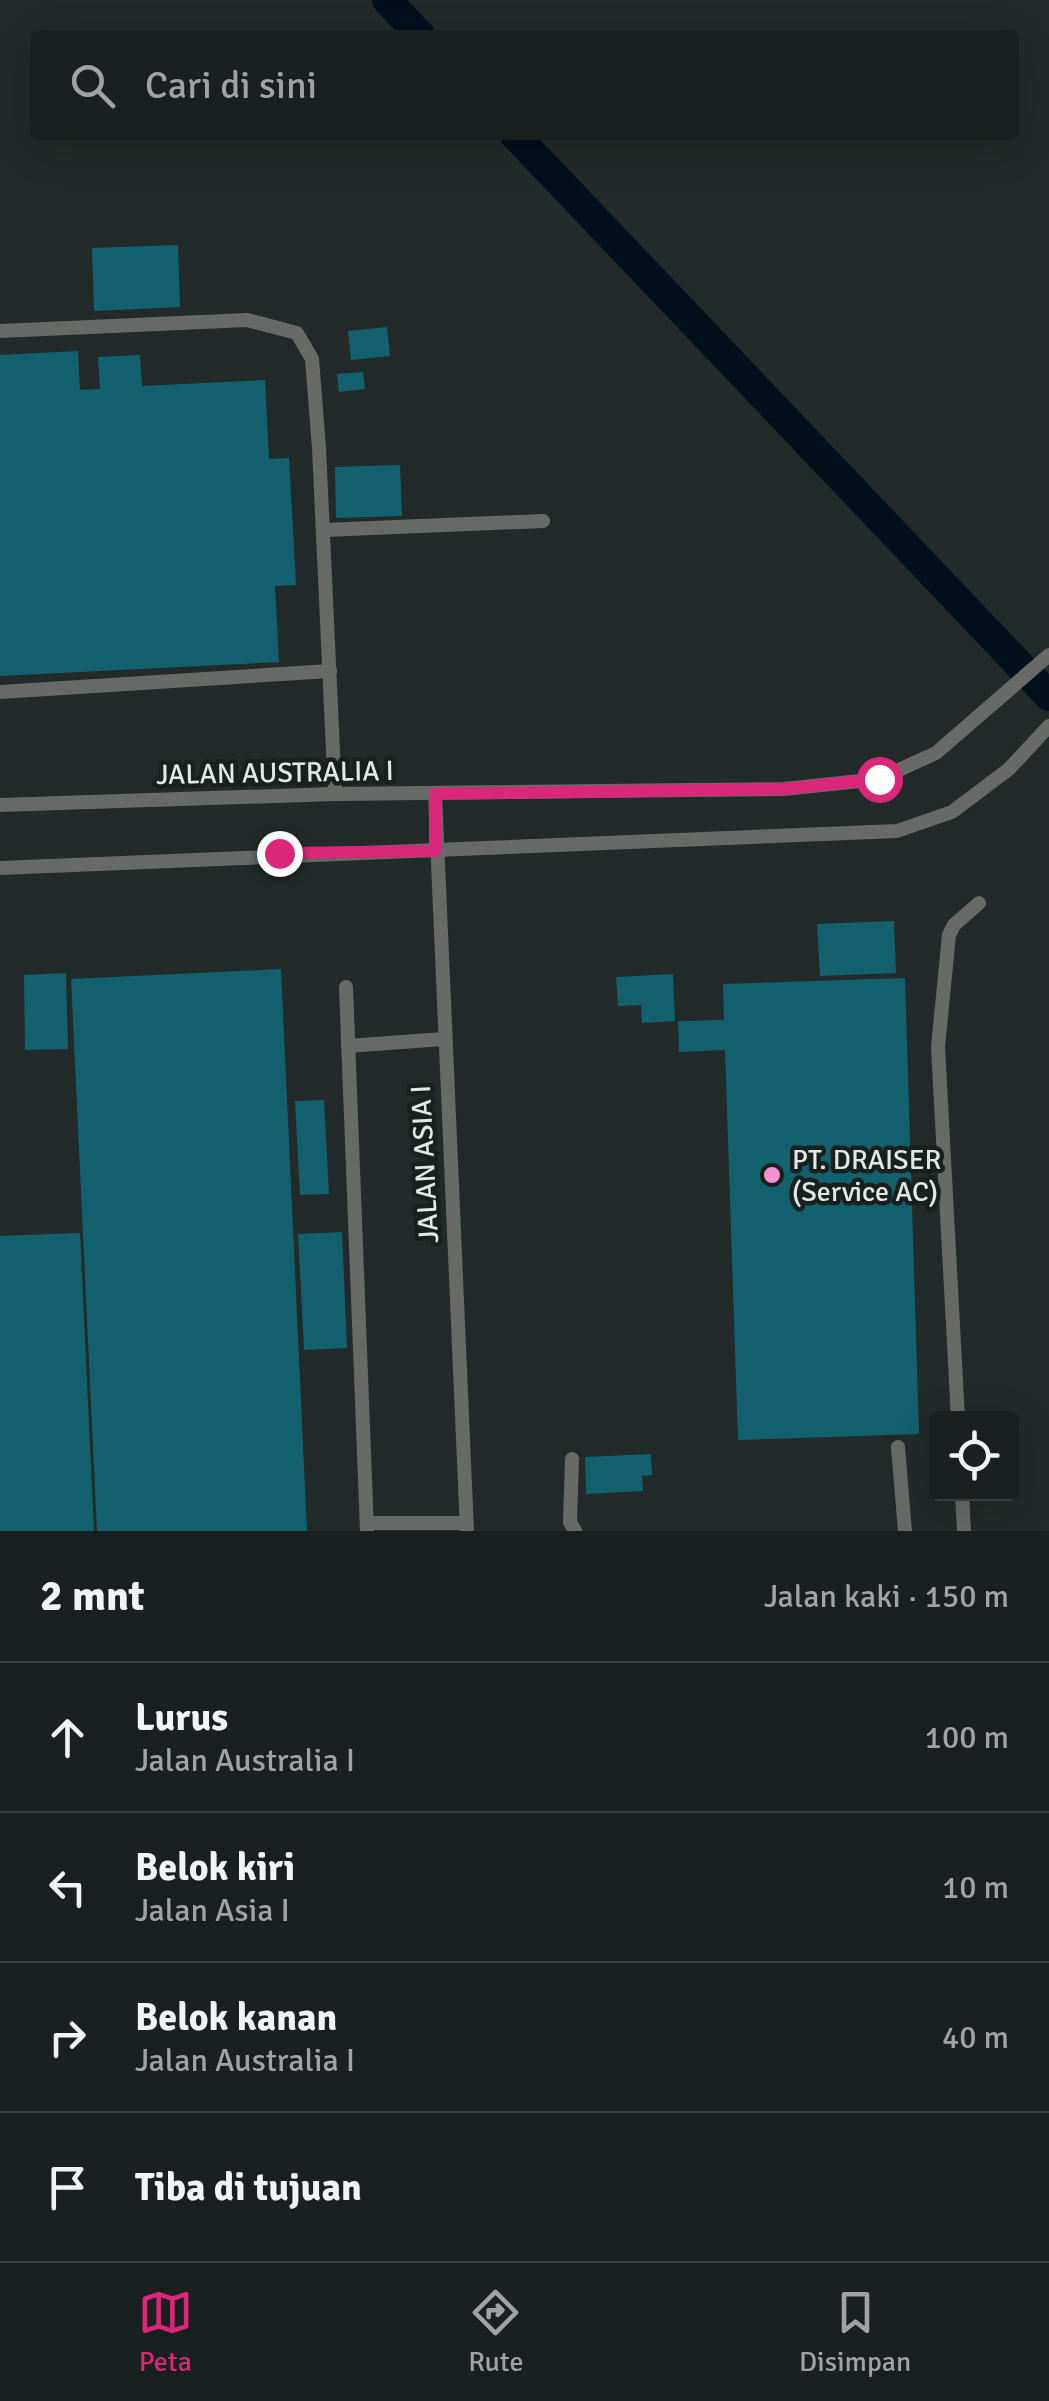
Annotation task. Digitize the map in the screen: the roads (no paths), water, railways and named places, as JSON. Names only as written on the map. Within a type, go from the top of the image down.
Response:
[{"type":"lane","points":[[0,331],[247,320],[297,333],[312,359],[325,530],[335,794]]},
{"type":"lane","points":[[325,530],[543,521]]},
{"type":"lane","name":"JALAN AUSTRALIA I","points":[[0,805],[335,794],[784,789],[879,779],[936,753],[1049,655]]},
{"type":"lane","points":[[0,692],[330,672]]},
{"type":"lane","points":[[0,868],[279,853],[435,851],[897,832],[952,812],[1009,769],[1044,732]]},
{"type":"lane","name":"JALAN ASIA I","points":[[435,794],[467,1527]]},
{"type":"lane","points":[[958,1411],[938,1048],[949,935],[954,925],[980,903]]},
{"type":"lane","points":[[346,987],[367,1527],[467,1527]]},
{"type":"lane","points":[[348,1046],[443,1038]]},
{"type":"lane","points":[[898,1447],[905,1531]]},
{"type":"lane","points":[[572,1460],[570,1522],[574,1531]]},
{"type":"lane","points":[[962,1501],[964,1531]]},
{"type":"waterway","points":[[387,0],[415,30]]},
{"type":"waterway","points":[[520,140],[1049,696]]},
{"type":"place","name":"PT. DRAISER (Service AC)","points":[[772,1175]]}]
